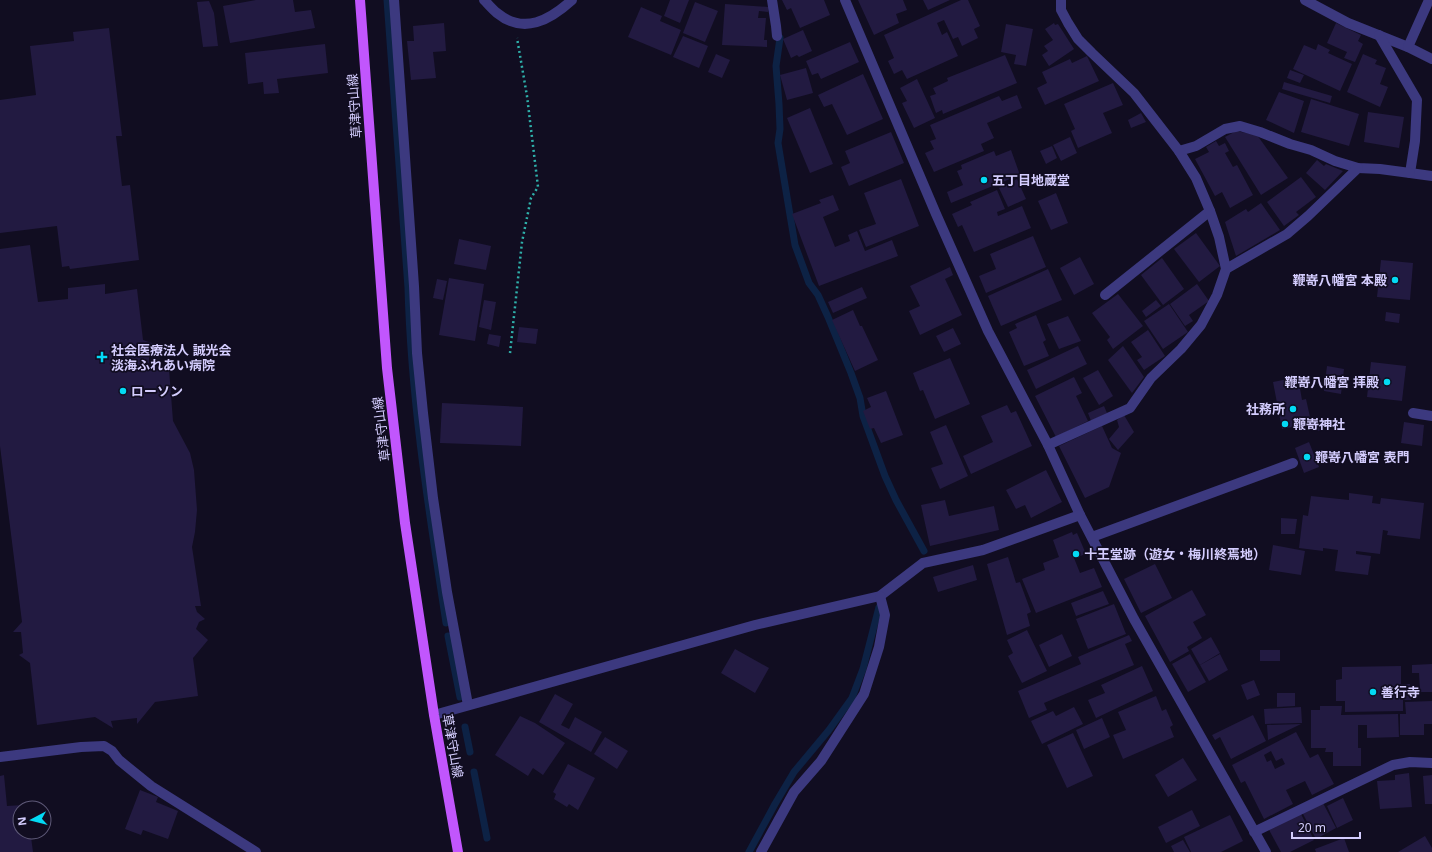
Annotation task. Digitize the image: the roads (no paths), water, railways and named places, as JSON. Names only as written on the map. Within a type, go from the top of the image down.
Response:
[{"type":"main road","name":"草津守山線","points":[[360,0],[387,368],[405,523],[434,715],[458,852]]},
{"type":"street","points":[[394,0],[414,286],[417,353],[423,413],[442,561],[468,705]]},
{"type":"street","points":[[484,0],[497,13],[520,24],[544,20],[562,9],[572,0]]},
{"type":"street","points":[[772,0],[777,36]]},
{"type":"street","points":[[845,0],[933,207],[988,331],[1048,445],[1080,515],[1134,619],[1266,852]]},
{"type":"street","points":[[1048,445],[1130,408],[1152,378],[1181,349],[1201,325],[1217,294],[1226,269],[1219,237],[1210,211],[1196,178],[1180,151],[1134,93],[1078,39],[1062,10],[1061,0]]},
{"type":"street","points":[[1304,0],[1348,23],[1408,47],[1432,59]]},
{"type":"street","points":[[1408,47],[1429,0]]},
{"type":"street","points":[[1379,35],[1417,100],[1416,141],[1410,173]]},
{"type":"street","points":[[1180,151],[1196,146],[1225,129],[1240,126],[1358,168],[1380,168],[1432,176]]},
{"type":"street","points":[[1226,269],[1287,234],[1358,168]]},
{"type":"street","points":[[1105,294],[1210,211]]},
{"type":"street","points":[[1413,413],[1432,416]]},
{"type":"street","points":[[1092,537],[1293,463]]},
{"type":"street","points":[[434,715],[755,625],[880,596],[923,563],[983,550],[1080,515]]},
{"type":"street","points":[[761,852],[794,792],[821,761],[864,694],[879,647],[885,614],[880,596]]},
{"type":"street","points":[[0,757],[81,747],[104,746],[112,751],[119,760],[151,786],[256,852]]},
{"type":"street","points":[[1254,832],[1393,765],[1410,762],[1432,763]]},
{"type":"waterway","points":[[387,0],[413,372],[433,540],[446,623]]},
{"type":"waterway","points":[[780,38],[776,66],[780,129],[778,143],[795,245],[809,283],[818,295],[851,373],[860,398],[863,416],[885,476],[896,500],[924,551]]},
{"type":"waterway","points":[[749,852],[794,772],[829,730],[852,698],[863,669],[879,607]]},
{"type":"waterway","points":[[448,636],[460,697]]},
{"type":"waterway","points":[[465,727],[470,752]]},
{"type":"waterway","points":[[474,772],[487,838]]},
{"type":"place","name":"五丁目地蔵堂","points":[[984,180]]},
{"type":"place","name":"鞭嵜八幡宮 本殿","points":[[1395,280]]},
{"type":"place","name":"社会医療法人 誠光会 淡海ふれあい病院","points":[[102,357]]},
{"type":"place","name":"鞭嵜八幡宮 拝殿","points":[[1387,382]]},
{"type":"place","name":"ローソン","points":[[123,391]]},
{"type":"place","name":"社務所","points":[[1293,409]]},
{"type":"place","name":"鞭嵜神社","points":[[1285,424]]},
{"type":"place","name":"鞭嵜八幡宮 表門","points":[[1307,457]]},
{"type":"place","name":"十王堂跡（遊女・梅川終焉地）","points":[[1076,554]]},
{"type":"place","name":"善行寺","points":[[1373,692]]}]
